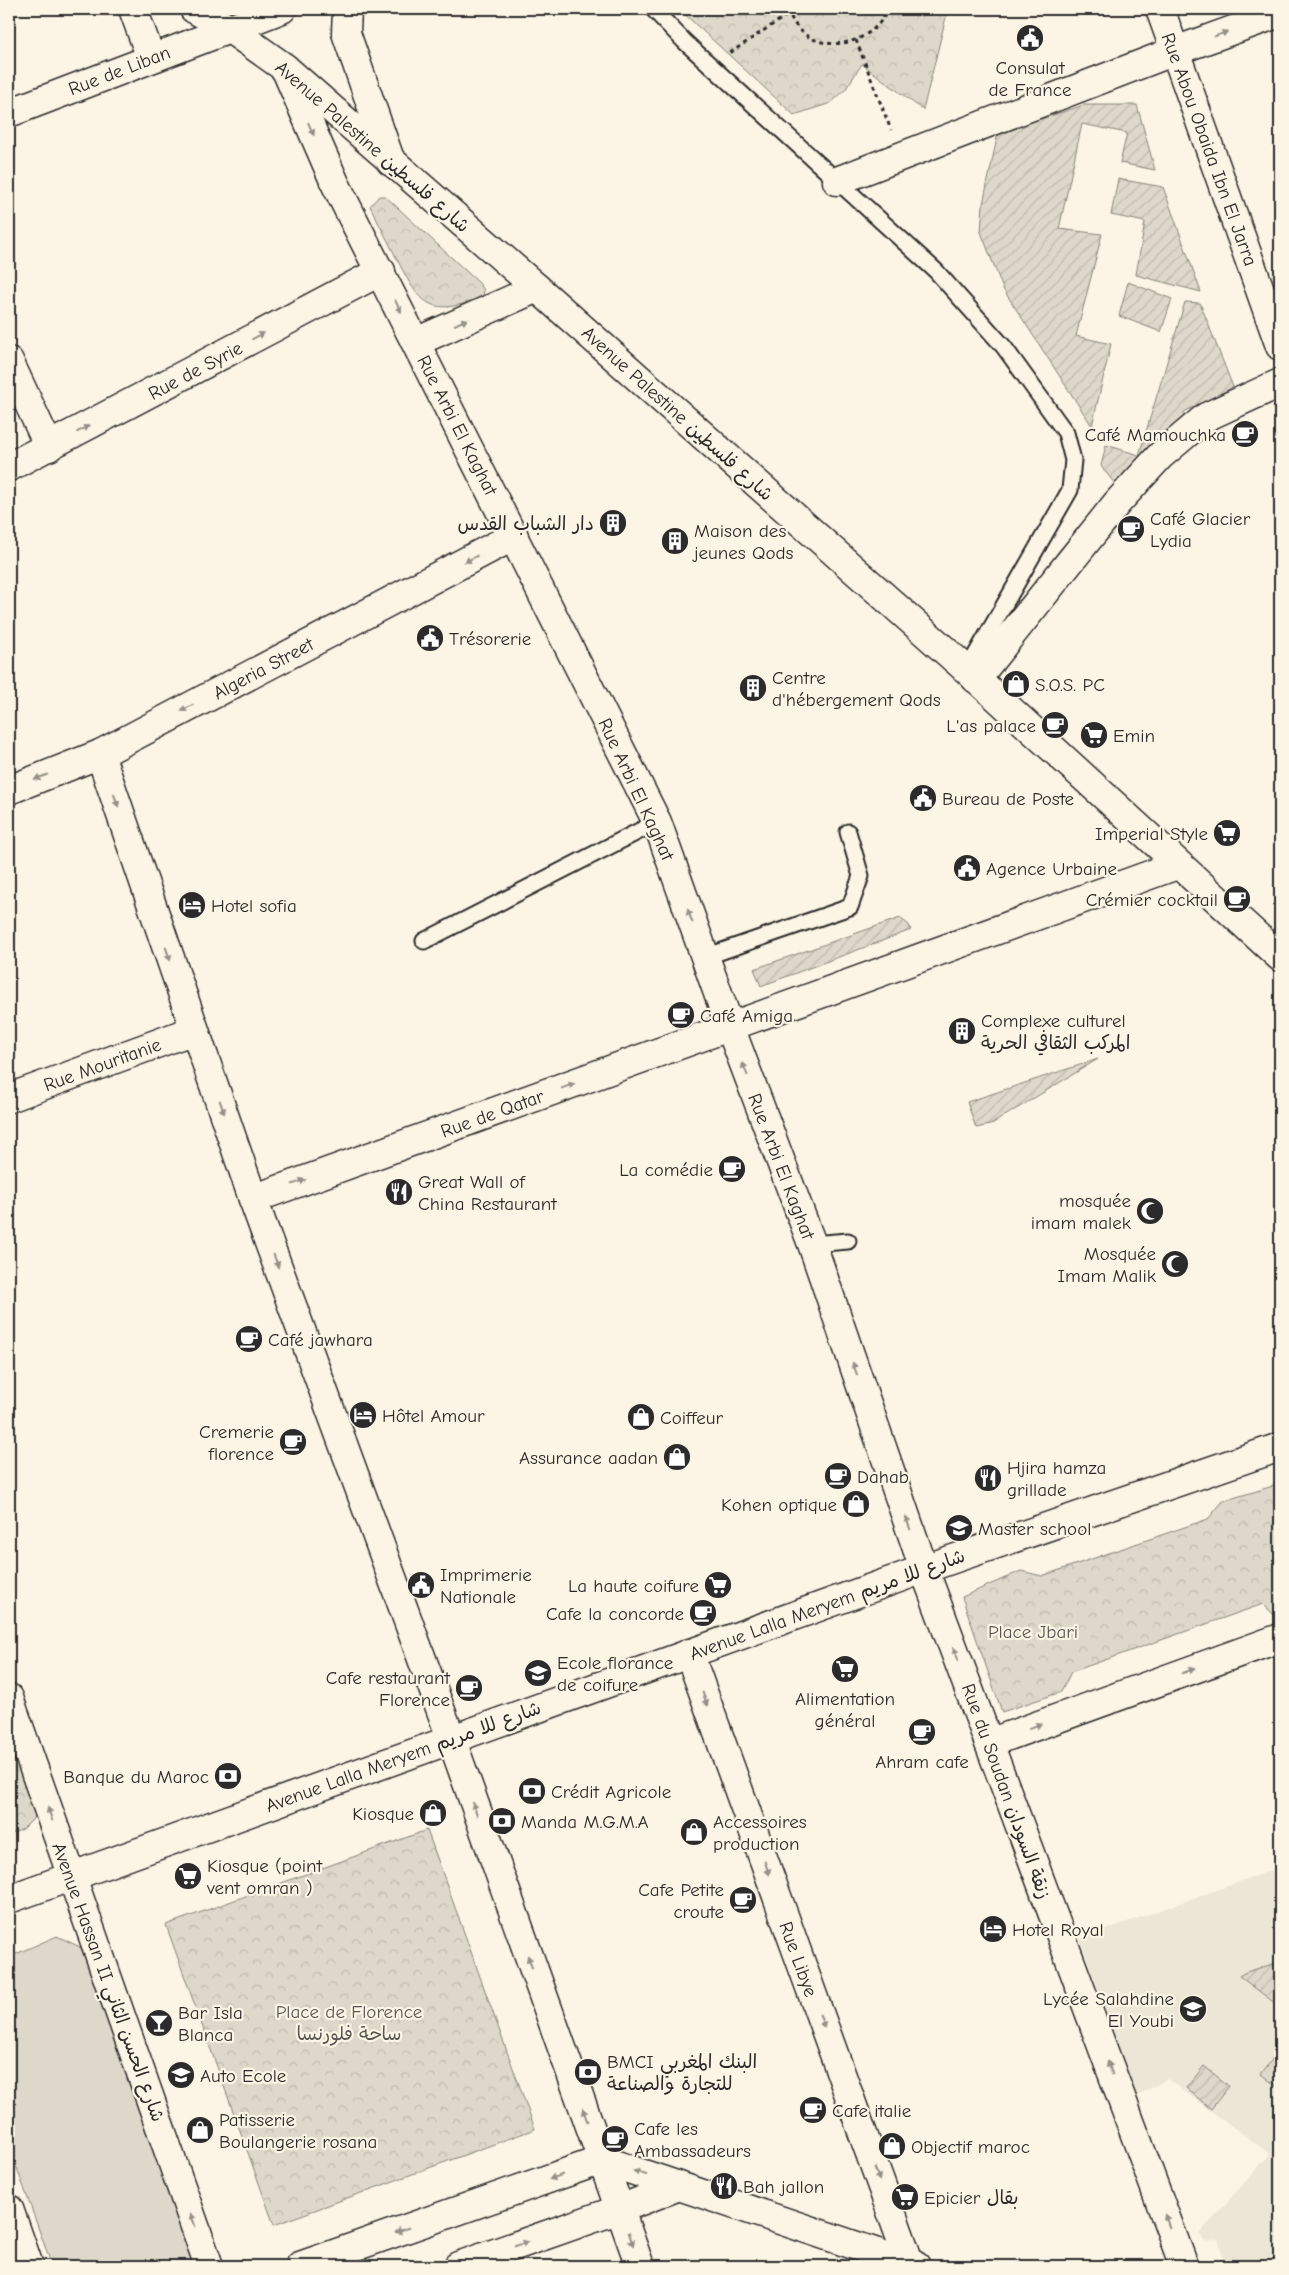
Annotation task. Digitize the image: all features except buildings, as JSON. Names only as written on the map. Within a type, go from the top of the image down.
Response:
[{"type":"street","points":[[133,9],[151,58]]},
{"type":"street","name":"Avenue Palestine شارع فلسطين","points":[[194,9],[230,28],[285,68],[537,288],[971,674],[1177,865],[1280,957]]},
{"type":"street","name":"Rue de Liban","points":[[9,113],[282,9]]},
{"type":"street","points":[[347,9],[346,34],[391,162]]},
{"type":"street","name":"Rue Abou Obaida Ibn El Jarra","points":[[1160,9],[1280,344]]},
{"type":"street","points":[[837,181],[1175,51],[1280,13]]},
{"type":"street","name":"Rue Arbi El Kaghat","points":[[285,68],[335,184],[381,271],[657,822],[730,1028],[812,1244],[924,1569]]},
{"type":"street","name":"Rue de Syrie","points":[[9,467],[381,271]]},
{"type":"street","points":[[416,342],[537,288]]},
{"type":"street","points":[[9,361],[49,447]]},
{"type":"street","points":[[971,674],[1117,503],[1160,456],[1206,417],[1280,383]]},
{"type":"street","name":"Algeria Street","points":[[9,790],[100,754],[514,536]]},
{"type":"street","points":[[100,754],[254,1199],[451,1738],[640,2266]]},
{"type":"street","name":"Rue de Qatar","points":[[254,1199],[1177,865]]},
{"type":"street","name":"Rue Mouritanie","points":[[9,1098],[194,1030]]},
{"type":"street","name":"Avenue Lalla Meryem شارع للا مريم","points":[[9,1900],[451,1738],[924,1569],[1280,1447]]},
{"type":"street","name":"Rue du Soudan زنقة السودان","points":[[924,1569],[1184,2266]]},
{"type":"street","points":[[989,1743],[1280,1638]]},
{"type":"street","name":"Rue Libye","points":[[689,1653],[913,2265]]},
{"type":"street","name":"Avenue Hassan II شارع الحسن الثاني","points":[[9,1698],[209,2266]]},
{"type":"street","points":[[300,2266],[602,2160],[913,2265]]},
{"type":"street","points":[[458,2266],[620,2209],[679,2186]]},
{"type":"street","points":[[9,2209],[29,2266]]},
{"type":"lane","points":[[653,9],[710,66],[936,271],[1004,347],[1066,433],[1073,460],[1070,490],[971,674]]},
{"type":"lane","points":[[424,941],[657,822]]},
{"type":"lane","points":[[705,957],[850,907],[861,876],[848,832]]},
{"type":"lane","points":[[812,1244],[848,1240]]},
{"type":"path","points":[[788,9],[799,28],[813,38],[830,44],[848,43],[864,37],[878,26],[888,9]]},
{"type":"path","points":[[710,66],[790,14]]},
{"type":"path","points":[[856,40],[902,156]]},
{"type":"shaded area","name":"Lycée Salahdine El Youbi","points":[[1280,1867],[1280,2266],[1220,2266],[1224,2264],[1218,2239],[1205,2241],[1199,2234],[1270,2154],[1167,2079],[1137,2096],[1080,1939]]},
{"type":"green space","points":[[679,9],[948,9],[923,110],[862,64],[845,90],[831,103],[794,115]]},
{"type":"green space","points":[[1084,105],[1137,105],[1155,170],[1120,163],[1127,133],[1082,124],[1059,229],[1102,234],[1076,336],[1111,344],[1092,426],[1003,289],[981,232],[983,204],[998,133]]},
{"type":"green space","points":[[1118,179],[1163,187],[1201,292],[1136,275],[1145,222],[1111,215]]},
{"type":"green space","points":[[379,196],[385,196],[479,283],[484,290],[483,297],[466,303],[440,307],[430,304],[422,298],[406,277],[370,206]]},
{"type":"green space","points":[[1128,282],[1172,299],[1161,332],[1119,316]]},
{"type":"green space","points":[[1185,302],[1200,303],[1233,387],[1184,412],[1186,434],[986,652],[1058,552],[1115,484],[1101,466],[1106,445],[1139,455]]},
{"type":"green space","points":[[900,918],[909,925],[911,930],[761,986],[754,969]]},
{"type":"green space","points":[[1098,1059],[990,1125],[976,1128],[967,1102]]},
{"type":"green space","name":"Place Jbari","points":[[1280,1484],[1280,1613],[1274,1615],[1263,1604],[1071,1672],[1061,1692],[1002,1712],[962,1597],[1021,1571],[1042,1576],[1208,1519],[1223,1501]]},
{"type":"green space","points":[[9,1709],[37,1815],[23,1829],[9,1835]]},
{"type":"green space","name":"Place de Florence ساحة فلورنسا","points":[[427,1830],[535,2129],[274,2225],[166,1925]]},
{"type":"green space","points":[[57,1936],[80,1947],[96,1968],[207,2266],[52,2266],[9,2146],[9,1957]]},
{"type":"green space","points":[[1280,1962],[1280,2007],[1239,1976],[1246,1972]]},
{"type":"green space","points":[[1280,2049],[1280,2089],[1261,2074]]},
{"type":"green space","points":[[1204,2066],[1229,2086],[1211,2109],[1186,2088]]},
{"type":"place","name":"Consulat de France","points":[[1030,38]]},
{"type":"place","name":"Café Mamouchka","points":[[1245,434]]},
{"type":"place","name":"دار الشباب القدس","points":[[613,523]]},
{"type":"place","name":"Café Glacier Lydia","points":[[1131,529]]},
{"type":"place","name":"Maison des jeunes Qods","points":[[675,541]]},
{"type":"place","name":"Trésorerie","points":[[430,638]]},
{"type":"place","name":"S.O.S. PC","points":[[1016,684]]},
{"type":"place","name":"Centre d'hébergement Qods","points":[[753,688]]},
{"type":"place","name":"L'as palace","points":[[1055,725]]},
{"type":"place","name":"Emin","points":[[1094,735]]},
{"type":"place","name":"Bureau de Poste","points":[[923,798]]},
{"type":"place","name":"Imperial Style","points":[[1227,833]]},
{"type":"place","name":"Agence Urbaine","points":[[967,868]]},
{"type":"place","name":"Crémier cocktail","points":[[1237,899]]},
{"type":"place","name":"Hotel sofia","points":[[192,905]]},
{"type":"place","name":"Café Amiga","points":[[681,1015]]},
{"type":"place","name":"Complexe culturel المركب الثقافي الحرية","points":[[962,1031]]},
{"type":"place","name":"La comédie","points":[[732,1169]]},
{"type":"place","name":"Great Wall of China Restaurant","points":[[399,1192]]},
{"type":"place","name":"mosquée imam malek","points":[[1150,1211]]},
{"type":"place","name":"Mosquée Imam Malik","points":[[1175,1264]]},
{"type":"place","name":"Café jawhara","points":[[249,1339]]},
{"type":"place","name":"Hôtel Amour","points":[[363,1415]]},
{"type":"place","name":"Coiffeur","points":[[641,1417]]},
{"type":"place","name":"Cremerie florence","points":[[293,1442]]},
{"type":"place","name":"Assurance aadan","points":[[677,1457]]},
{"type":"place","name":"Dahab","points":[[838,1476]]},
{"type":"place","name":"Hjira hamza grillade","points":[[988,1478]]},
{"type":"place","name":"Kohen optique","points":[[856,1504]]},
{"type":"place","name":"Master school","points":[[959,1528]]},
{"type":"place","name":"Imprimerie Nationale","points":[[421,1585]]},
{"type":"place","name":"La haute coifure","points":[[718,1585]]},
{"type":"place","name":"Cafe la concorde","points":[[703,1613]]},
{"type":"place","name":"Alimentation général","points":[[845,1669]]},
{"type":"place","name":"Ecole florance de coifure","points":[[538,1673]]},
{"type":"place","name":"Cafe restaurant Florence","points":[[469,1688]]},
{"type":"place","name":"Ahram cafe","points":[[922,1732]]},
{"type":"place","name":"Banque du Maroc","points":[[228,1776]]},
{"type":"place","name":"Crédit Agricole","points":[[532,1791]]},
{"type":"place","name":"Kiosque","points":[[433,1813]]},
{"type":"place","name":"Manda M.G.M.A","points":[[502,1821]]},
{"type":"place","name":"Accessoires production","points":[[694,1832]]},
{"type":"place","name":"Kiosque (point vent omran )","points":[[188,1876]]},
{"type":"place","name":"Cafe Petite croute","points":[[743,1900]]},
{"type":"place","name":"Hotel Royal","points":[[993,1929]]},
{"type":"place","name":"Lycée Salahdine El Youbi","points":[[1193,2009]]},
{"type":"place","name":"Bar Isla Blanca","points":[[159,2023]]},
{"type":"place","name":"BMCI البنك المغربي للتجارة والصناعة","points":[[588,2072]]},
{"type":"place","name":"Auto Ecole","points":[[181,2075]]},
{"type":"place","name":"Cafe italie","points":[[813,2110]]},
{"type":"place","name":"Patisserie Boulangerie rosana","points":[[200,2130]]},
{"type":"place","name":"Cafe les Ambassadeurs","points":[[615,2139]]},
{"type":"place","name":"Objectif maroc","points":[[892,2146]]},
{"type":"place","name":"Bah jallon","points":[[724,2186]]},
{"type":"place","name":"Epicier بقال","points":[[905,2197]]}]
